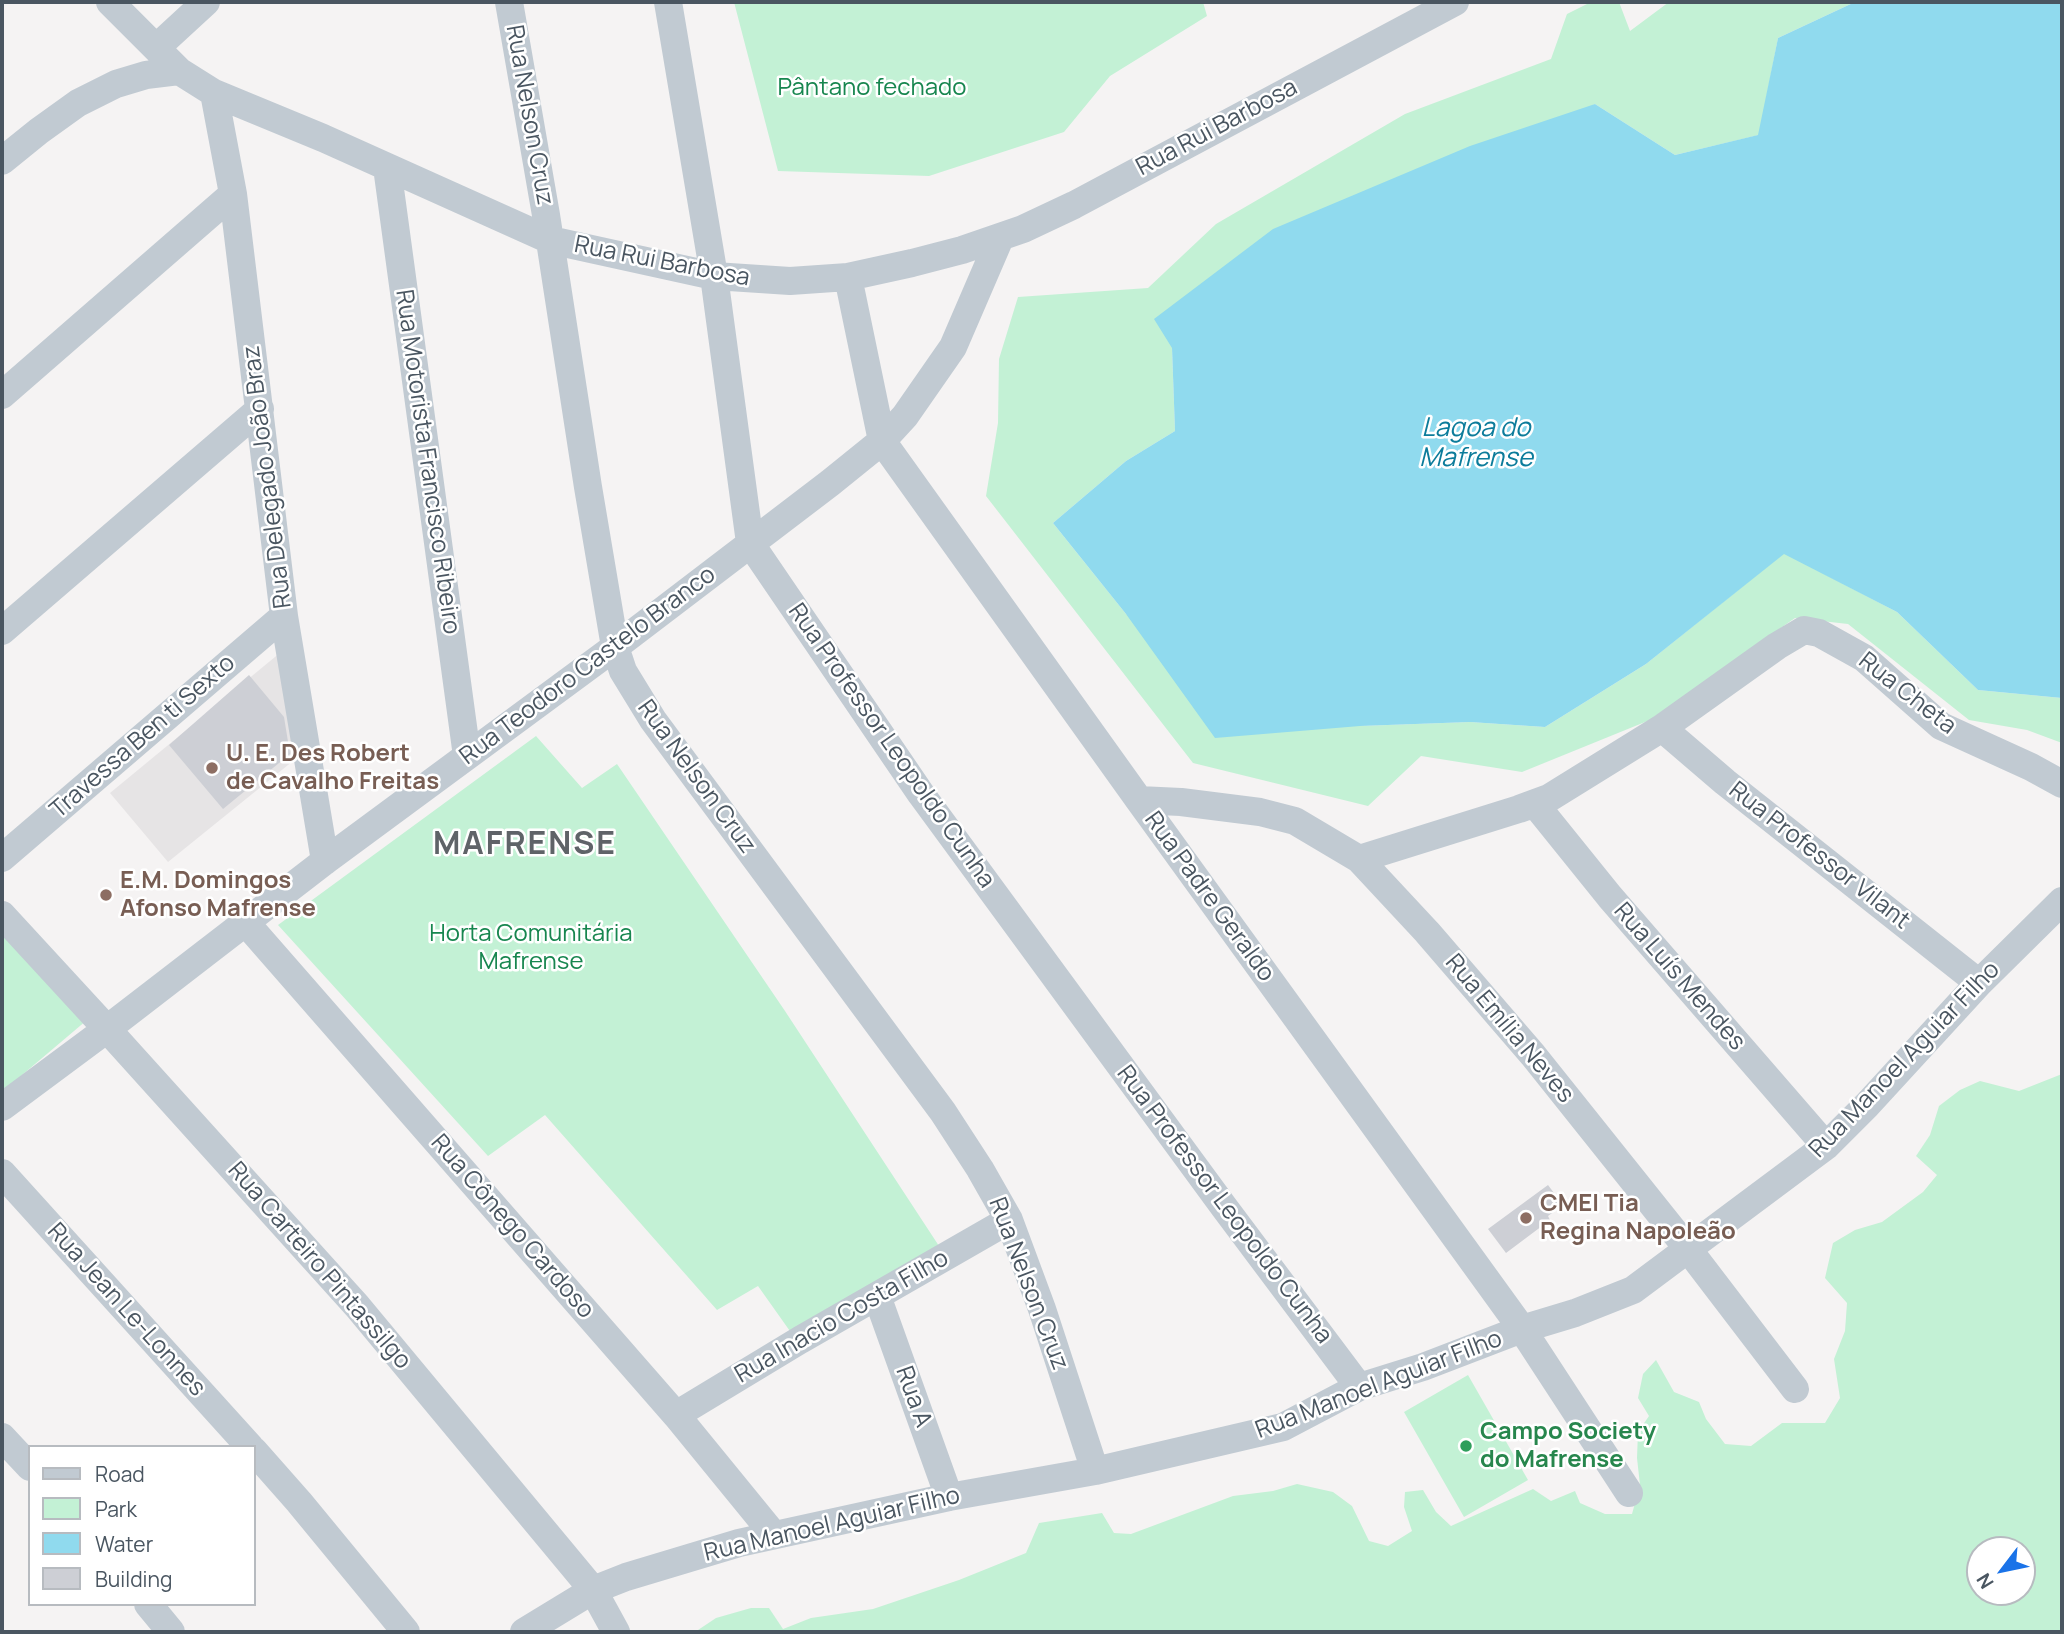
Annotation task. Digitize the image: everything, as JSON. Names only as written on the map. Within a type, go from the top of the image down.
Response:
[{"type":"street","name":"Rua Rui Barbosa","points":[[110,2],[180,71],[214,93],[550,240],[714,276],[790,281],[848,277],[912,263],[1000,238],[1074,205],[1455,2]]},
{"type":"street","points":[[156,48],[206,2]]},
{"type":"street","name":"Rua Nelson Cruz","points":[[509,2],[550,240],[583,462],[615,647],[622,671],[640,701],[943,1112],[981,1169],[1009,1220],[1042,1309],[1095,1471]]},
{"type":"street","name":"Rua Professor Leopoldo Cunha","points":[[668,2],[714,276],[750,543],[922,794],[1359,1387]]},
{"type":"street","points":[[2,161],[78,103],[116,84],[146,75],[180,71]]},
{"type":"street","name":"Rua Delegado João Braz","points":[[214,93],[233,194],[284,616],[325,861]]},
{"type":"street","name":"Rua Motorista Francisco Ribeiro","points":[[387,167],[467,756]]},
{"type":"street","points":[[2,396],[233,194]]},
{"type":"street","name":"Rua Teodoro Castelo Branco","points":[[2,1107],[325,861],[615,647],[882,441],[905,416],[953,347],[1000,238]]},
{"type":"street","name":"Rua Padre Geraldo","points":[[848,277],[882,441],[1522,1329],[1629,1493]]},
{"type":"street","points":[[2,631],[260,409]]},
{"type":"street","name":"Travessa Ben ti Sexto","points":[[2,858],[284,616]]},
{"type":"street","name":"Rua Cheta","points":[[1359,859],[1535,804],[1662,728],[1794,634],[1810,630],[1864,658],[1941,726],[2062,784]]},
{"type":"street","name":"Rua Professor Vilant","points":[[1662,728],[1725,782],[1979,983]]},
{"type":"street","name":"Rua Emília Neves","points":[[1139,800],[1238,809],[1295,821],[1359,859],[1427,932],[1533,1055],[1688,1249],[1795,1389]]},
{"type":"street","name":"Rua Luís Mendes","points":[[1535,804],[1610,897],[1826,1146]]},
{"type":"street","name":"Rua Manoel Aguiar Filho","points":[[524,1632],[593,1590],[650,1570],[774,1535],[949,1497],[1095,1471],[1283,1427],[1359,1387],[1423,1367],[1522,1329],[1575,1314],[1626,1293],[1656,1275],[1826,1146],[1979,983],[2062,901]]},
{"type":"street","name":"Rua Carteiro Pintassilgo","points":[[2,915],[357,1306],[593,1590],[615,1632]]},
{"type":"street","name":"Rua Cônego Cardoso","points":[[246,923],[676,1415],[774,1535]]},
{"type":"street","name":"Rua Jean Le-Lonnes","points":[[2,1174],[248,1445]]},
{"type":"street","name":"Rua Inacio Costa Filho","points":[[676,1415],[1009,1220]]},
{"type":"street","name":"Rua A","points":[[877,1296],[949,1497]]},
{"type":"street","points":[[2,1437],[28,1465]]},
{"type":"street","points":[[256,1453],[406,1632]]},
{"type":"street","points":[[150,1606],[171,1632]]},
{"type":"shaded area","name":"U. E. Des Robert de Cavalho Freitas","points":[[298,638],[314,744],[168,862],[110,793]]},
{"type":"green space","name":"Pântano fechado","points":[[734,2],[1203,2],[1207,16],[1110,76],[1064,132],[929,176],[778,171]]},
{"type":"green space","points":[[1591,2],[1619,2],[1630,31],[1669,2],[1855,2],[1778,38],[1759,135],[1675,155],[1595,104],[1172,348],[1175,431],[1126,461],[1053,523],[1126,614],[1360,726],[1470,722],[1545,727],[1646,664],[1784,553],[1897,612],[1978,690],[2062,698],[2062,743],[2027,730],[1969,720],[1848,624],[1795,618],[1650,720],[1522,772],[1421,756],[1368,806],[1193,763],[986,496],[998,423],[999,359],[1018,297],[1148,288],[1216,224],[1405,114],[1551,59],[1567,14]]},
{"type":"green space","name":"Horta Comunitária Mafrense","points":[[536,736],[582,788],[617,764],[785,1011],[939,1246],[792,1334],[758,1286],[717,1310],[545,1115],[488,1156],[278,925]]},
{"type":"green space","points":[[2,917],[87,1020],[2,1092]]},
{"type":"green space","points":[[2062,1074],[2062,1632],[695,1632],[716,1618],[751,1608],[769,1608],[783,1629],[811,1618],[873,1609],[959,1580],[1026,1553],[1039,1523],[1102,1513],[1114,1533],[1131,1534],[1233,1496],[1273,1491],[1297,1484],[1333,1492],[1352,1506],[1369,1541],[1388,1546],[1412,1531],[1404,1507],[1405,1492],[1423,1490],[1436,1512],[1451,1526],[1533,1489],[1551,1501],[1575,1491],[1580,1503],[1605,1514],[1632,1514],[1640,1485],[1638,1432],[1649,1416],[1638,1398],[1643,1374],[1656,1360],[1674,1392],[1699,1402],[1706,1419],[1725,1444],[1751,1446],[1782,1423],[1825,1423],[1840,1398],[1834,1359],[1845,1331],[1847,1303],[1825,1278],[1833,1243],[1855,1230],[1882,1222],[1923,1192],[1937,1175],[1916,1156],[1930,1135],[1939,1106],[1960,1090],[1980,1081],[2019,1091]]},
{"type":"green space","name":"Campo Society do Mafrense","points":[[1468,1375],[1528,1480],[1464,1517],[1404,1412]]},
{"type":"water","name":"Lagoa do Mafrense","points":[[1855,2],[2062,2],[2062,698],[1978,690],[1897,612],[1784,554],[1646,664],[1545,727],[1470,722],[1360,726],[1215,738],[1126,614],[1053,523],[1126,461],[1175,431],[1172,348],[1154,319],[1273,229],[1470,146],[1595,104],[1675,155],[1758,135],[1778,38]]},
{"type":"building","points":[[249,675],[284,717],[290,754],[223,809],[169,745]]},
{"type":"building","name":"CMEI Tia Regina Napoleão","points":[[1548,1185],[1563,1205],[1548,1216],[1550,1220],[1506,1253],[1488,1229]]},
{"type":"place","name":"U. E. Des Robert de Cavalho Freitas","points":[[212,768]]},
{"type":"place","name":"E.M. Domingos Afonso Mafrense","points":[[106,895]]},
{"type":"place","name":"CMEI Tia Regina Napoleão","points":[[1526,1218]]},
{"type":"place","name":"Campo Society do Mafrense","points":[[1466,1446]]},
{"type":"district","name":"MAFRENSE","points":[[525,845]]}]
